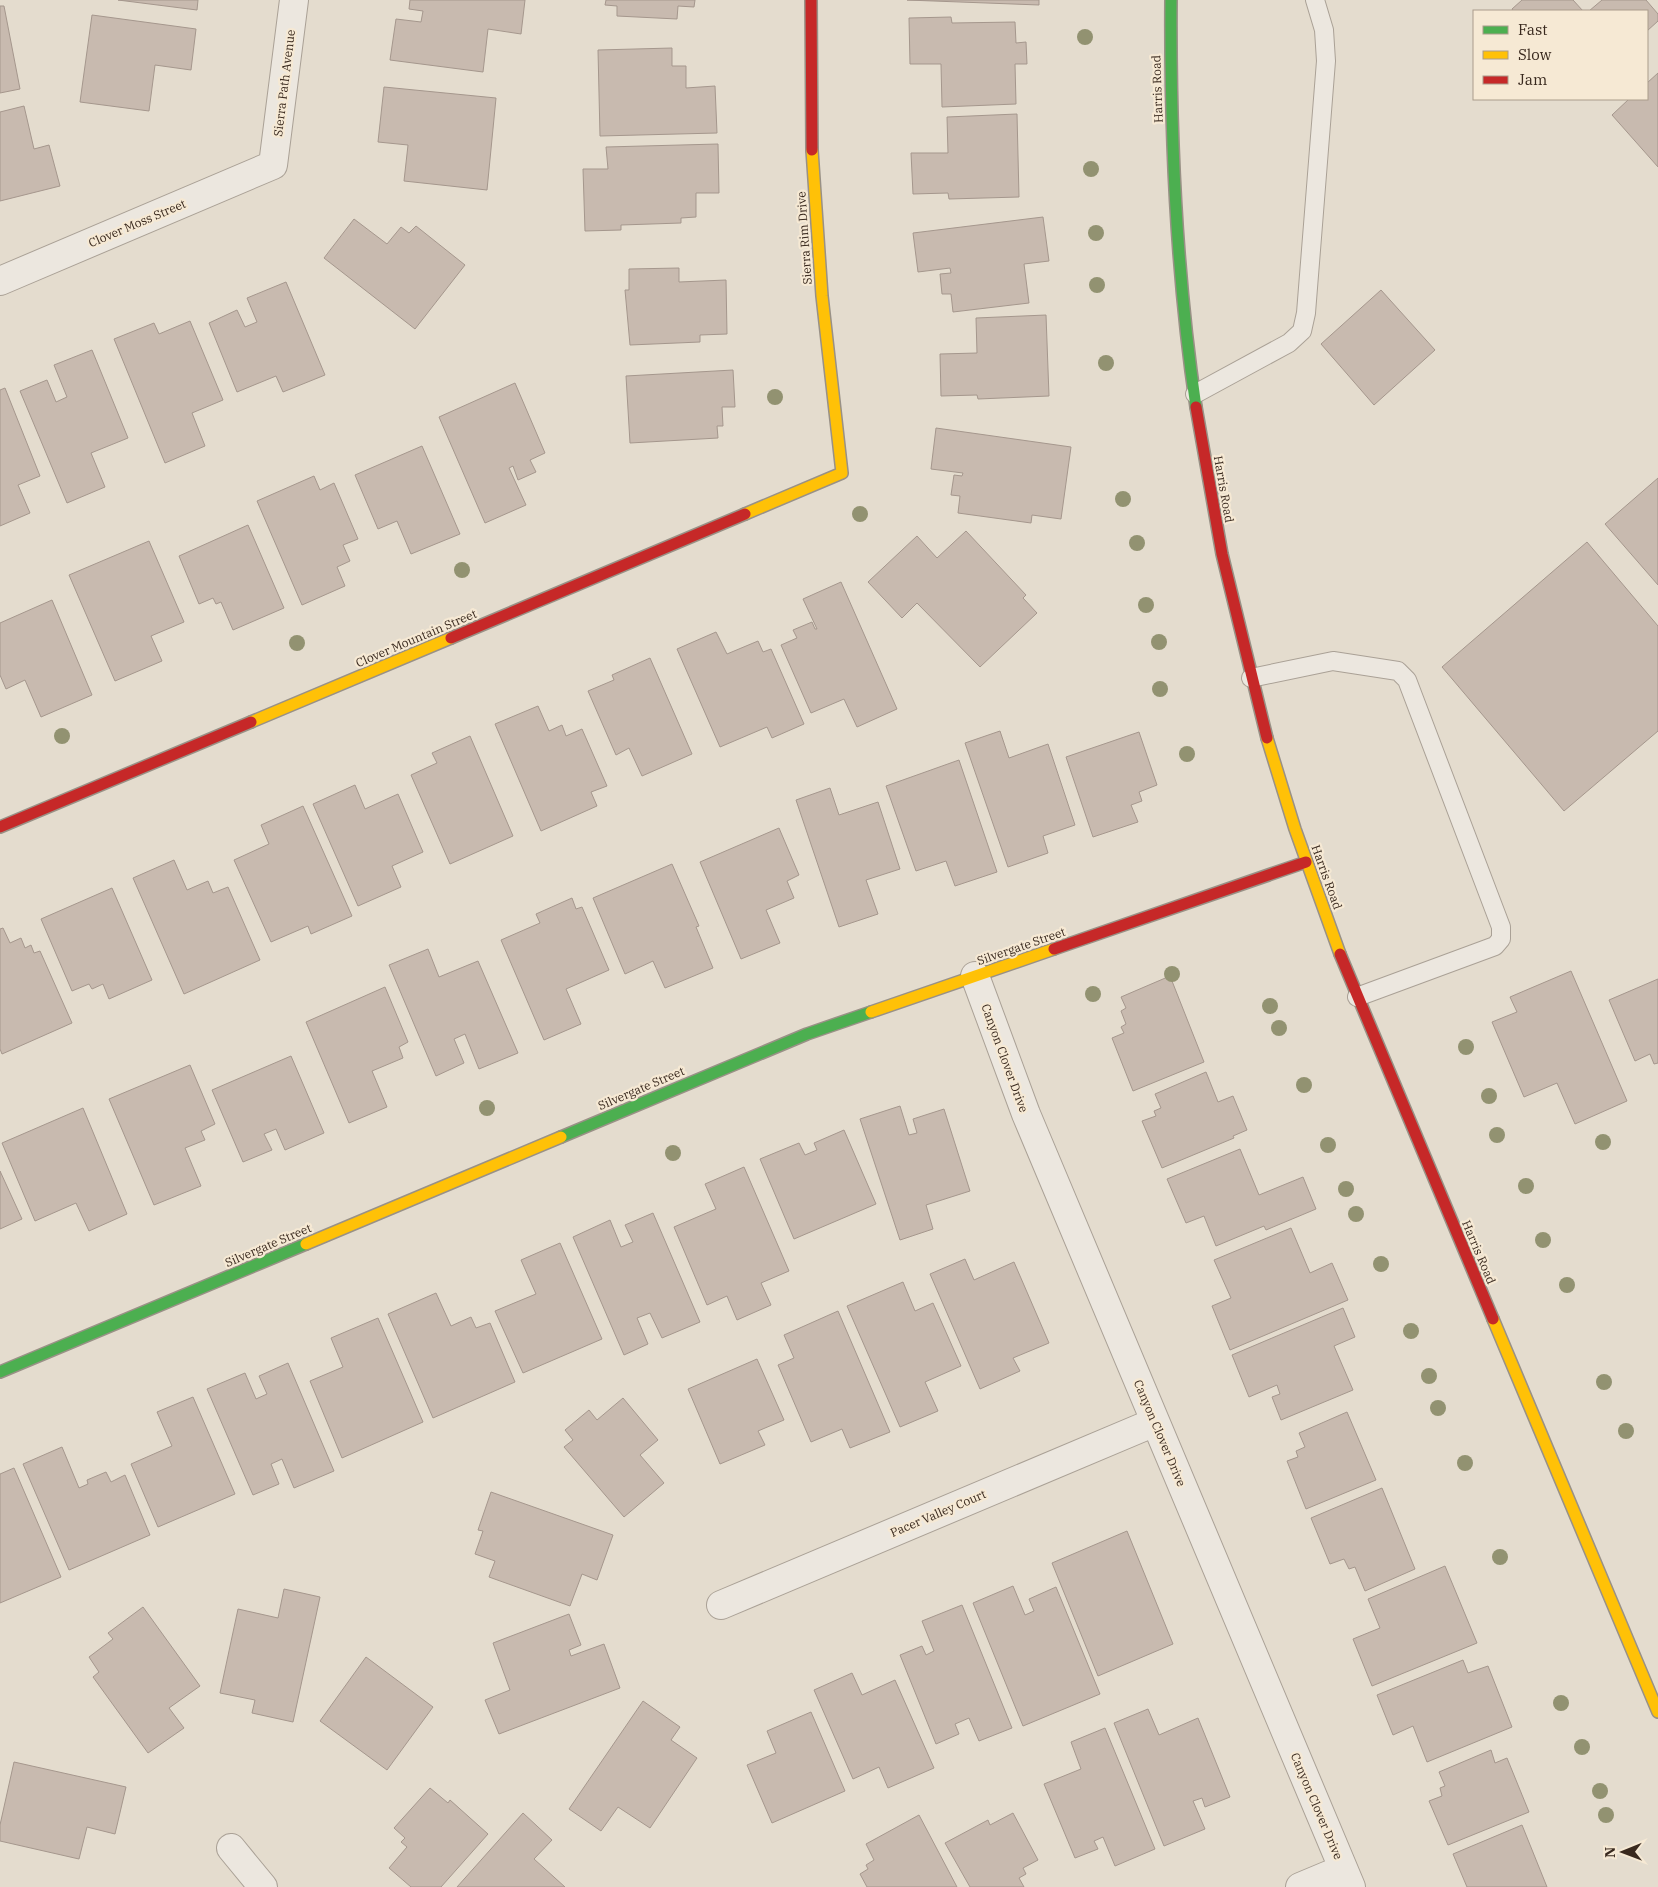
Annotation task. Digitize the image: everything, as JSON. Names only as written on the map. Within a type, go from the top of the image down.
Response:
[{"type":"street","name":"Sierra Path Avenue","points":[[273,166],[294,0]]},
{"type":"street","name":"Sierra Rim Drive","points":[[811,0],[813,174],[824,324],[842,473]]},
{"type":"street","name":"Harris Road","points":[[1171,0],[1170,43],[1175,219],[1195,394],[1207,480],[1233,609],[1266,737],[1306,862],[1357,997],[1658,1712]]},
{"type":"street","name":"Clover Moss Street","points":[[0,281],[273,166]]},
{"type":"street","name":"Clover Mountain Street","points":[[0,828],[842,473]]},
{"type":"street","name":"Silvergate Street","points":[[0,1372],[807,1034],[1306,862]]},
{"type":"street","name":"Canyon Clover Drive","points":[[975,976],[1026,1114],[1347,1878]]},
{"type":"street","name":"Pacer Valley Court","points":[[721,1605],[1155,1422]]},
{"type":"street","points":[[231,1848],[263,1887]]},
{"type":"street","points":[[1300,1887],[1347,1878]]},
{"type":"lane","points":[[1195,394],[1289,343],[1302,331],[1306,312],[1326,61],[1324,30],[1315,0]]},
{"type":"lane","points":[[1251,678],[1333,660],[1398,671],[1407,680],[1501,927],[1500,938],[1495,946],[1357,997]]},
{"type":"building","points":[[118,0],[198,0],[197,10]]},
{"type":"building","points":[[410,0],[525,0],[521,34],[488,29],[483,72],[390,60],[396,19],[421,22],[423,11],[409,9]]},
{"type":"building","points":[[606,0],[695,0],[694,7],[678,6],[677,19],[617,16],[617,6],[605,5]]},
{"type":"building","points":[[907,0],[1039,0],[1039,5]]},
{"type":"building","points":[[1522,0],[1573,0],[1582,10],[1512,10]]},
{"type":"building","points":[[1602,0],[1646,0],[1658,14],[1658,21],[1648,30],[1648,10],[1590,10]]},
{"type":"building","points":[[0,6],[4,6],[20,89],[0,93]]},
{"type":"building","points":[[92,15],[196,29],[191,70],[155,65],[149,111],[80,102]]},
{"type":"building","points":[[951,17],[952,23],[1015,22],[1016,43],[1026,42],[1027,64],[1015,64],[1016,104],[942,107],[941,64],[910,64],[909,18]]},
{"type":"building","points":[[672,48],[672,66],[686,66],[686,88],[715,86],[717,133],[600,136],[598,50]]},
{"type":"building","points":[[1658,73],[1658,167],[1612,115],[1628,100],[1648,100],[1648,82]]},
{"type":"building","points":[[384,87],[496,98],[487,190],[404,181],[408,145],[378,142]]},
{"type":"building","points":[[24,106],[34,149],[49,145],[60,186],[0,201],[0,112]]},
{"type":"building","points":[[1017,114],[1019,197],[949,199],[948,193],[913,194],[911,153],[948,153],[947,117]]},
{"type":"building","points":[[718,144],[719,193],[696,193],[696,217],[681,218],[681,223],[621,225],[621,230],[585,231],[583,169],[608,169],[606,147]]},
{"type":"building","points":[[1043,217],[1049,261],[1024,264],[1029,303],[953,312],[951,294],[942,294],[940,274],[951,273],[950,268],[918,272],[913,233]]},
{"type":"building","points":[[354,219],[387,244],[401,227],[409,233],[416,226],[465,265],[415,329],[324,258]]},
{"type":"building","points":[[679,268],[679,282],[726,280],[727,334],[700,335],[700,342],[630,345],[625,290],[629,290],[629,269]]},
{"type":"building","points":[[286,282],[325,375],[283,392],[276,376],[237,392],[209,323],[237,310],[245,327],[257,322],[247,298]]},
{"type":"building","points":[[1381,290],[1435,350],[1374,405],[1321,344]]},
{"type":"building","points":[[1046,315],[1049,396],[978,399],[977,395],[941,396],[940,354],[977,353],[976,318]]},
{"type":"building","points":[[190,321],[223,400],[192,413],[205,446],[165,463],[114,339],[154,323],[159,334]]},
{"type":"building","points":[[92,350],[128,438],[91,453],[105,487],[67,503],[20,391],[47,380],[56,402],[67,397],[54,365]]},
{"type":"building","points":[[733,370],[735,407],[722,407],[723,426],[717,426],[718,438],[630,443],[626,376]]},
{"type":"building","points":[[515,383],[545,453],[530,460],[536,472],[518,480],[513,466],[509,468],[526,505],[485,523],[439,417]]},
{"type":"building","points":[[5,388],[40,476],[18,485],[30,513],[0,526],[0,390]]},
{"type":"building","points":[[936,428],[1071,447],[1061,519],[1032,515],[1031,523],[958,513],[960,496],[951,495],[954,475],[962,476],[963,473],[931,469]]},
{"type":"building","points":[[422,446],[460,534],[411,554],[397,521],[378,529],[355,475]]},
{"type":"building","points":[[314,476],[320,490],[334,483],[358,539],[343,545],[350,561],[337,567],[345,586],[302,605],[257,501]]},
{"type":"building","points":[[1658,478],[1658,585],[1605,524]]},
{"type":"building","points":[[248,525],[284,608],[233,630],[221,602],[216,604],[213,598],[199,604],[179,556]]},
{"type":"building","points":[[966,531],[1026,595],[1023,598],[1037,613],[980,667],[917,603],[902,618],[868,582],[917,536],[937,558]]},
{"type":"building","points":[[149,541],[184,622],[151,636],[162,661],[115,681],[69,575]]},
{"type":"building","points":[[1587,542],[1658,626],[1658,731],[1564,811],[1442,667]]},
{"type":"building","points":[[841,582],[897,709],[857,727],[844,699],[811,713],[781,645],[797,638],[793,630],[812,622],[815,629],[817,629],[803,599]]},
{"type":"building","points":[[52,600],[92,695],[41,717],[25,680],[6,689],[0,675],[0,623]]},
{"type":"building","points":[[716,632],[727,654],[758,641],[763,652],[771,649],[804,724],[772,738],[767,727],[720,747],[677,649]]},
{"type":"building","points":[[650,658],[692,754],[642,776],[629,748],[616,755],[588,691],[614,680],[612,675]]},
{"type":"building","points":[[538,706],[549,731],[562,725],[566,736],[582,729],[607,786],[591,792],[597,806],[541,831],[495,724]]},
{"type":"building","points":[[1000,731],[1009,758],[1048,744],[1075,825],[1043,836],[1048,853],[1008,867],[965,743]]},
{"type":"building","points":[[1139,732],[1157,785],[1139,792],[1142,801],[1131,805],[1138,822],[1093,837],[1066,757]]},
{"type":"building","points":[[470,736],[513,836],[450,864],[411,775],[437,763],[432,753]]},
{"type":"building","points":[[959,760],[997,872],[955,886],[946,861],[916,871],[886,786]]},
{"type":"building","points":[[355,785],[365,809],[398,794],[423,852],[392,866],[401,887],[358,906],[313,804]]},
{"type":"building","points":[[830,788],[839,815],[878,802],[900,869],[866,880],[878,914],[839,927],[796,800]]},
{"type":"building","points":[[303,806],[352,916],[311,934],[308,926],[271,942],[234,860],[269,844],[261,825]]},
{"type":"building","points":[[779,828],[799,875],[787,881],[794,898],[766,910],[780,943],[741,959],[700,862]]},
{"type":"building","points":[[174,860],[187,890],[208,881],[213,893],[228,887],[260,960],[184,994],[133,878]]},
{"type":"building","points":[[672,864],[699,926],[696,927],[713,968],[665,988],[653,961],[625,974],[593,898]]},
{"type":"building","points":[[112,888],[152,980],[109,999],[103,984],[92,989],[89,984],[72,991],[41,919]]},
{"type":"building","points":[[572,898],[576,909],[582,907],[609,970],[566,989],[581,1024],[544,1040],[501,940],[540,923],[536,914]]},
{"type":"building","points":[[3,928],[10,943],[21,938],[25,948],[31,945],[34,953],[40,951],[72,1023],[2,1054],[0,1049],[0,929]]},
{"type":"building","points":[[428,949],[439,977],[478,961],[518,1053],[479,1069],[465,1034],[454,1039],[464,1063],[436,1076],[389,965]]},
{"type":"building","points":[[1571,971],[1627,1101],[1575,1124],[1557,1083],[1524,1097],[1492,1022],[1517,1012],[1510,997]]},
{"type":"building","points":[[1170,976],[1204,1062],[1133,1091],[1112,1038],[1124,1033],[1121,1027],[1126,1024],[1121,1011],[1126,1008],[1121,997]]},
{"type":"building","points":[[1658,979],[1658,1063],[1654,1064],[1650,1054],[1635,1061],[1609,1000]]},
{"type":"building","points":[[385,987],[408,1042],[399,1047],[403,1058],[372,1071],[387,1107],[349,1123],[306,1022]]},
{"type":"building","points":[[291,1056],[324,1133],[285,1150],[276,1129],[264,1134],[272,1150],[243,1162],[212,1090]]},
{"type":"building","points":[[190,1065],[215,1124],[201,1131],[205,1140],[185,1148],[201,1186],[154,1205],[109,1099]]},
{"type":"building","points":[[1206,1072],[1218,1102],[1233,1096],[1247,1130],[1233,1136],[1234,1138],[1162,1168],[1142,1121],[1156,1116],[1154,1111],[1161,1108],[1155,1094]]},
{"type":"building","points":[[900,1106],[909,1135],[917,1133],[913,1119],[944,1109],[970,1191],[926,1205],[933,1229],[900,1240],[860,1119]]},
{"type":"building","points":[[83,1108],[127,1214],[89,1231],[76,1203],[35,1221],[2,1143]]},
{"type":"building","points":[[844,1130],[876,1204],[794,1239],[760,1159],[799,1143],[805,1155],[817,1150],[814,1143]]},
{"type":"building","points":[[1240,1149],[1259,1195],[1303,1177],[1316,1209],[1266,1230],[1264,1226],[1216,1246],[1204,1216],[1186,1223],[1167,1179]]},
{"type":"building","points":[[744,1167],[789,1271],[761,1283],[771,1305],[737,1320],[727,1296],[707,1305],[674,1227],[716,1209],[705,1184]]},
{"type":"building","points":[[0,1171],[22,1219],[0,1229]]},
{"type":"building","points":[[653,1213],[700,1322],[662,1338],[650,1313],[637,1318],[648,1344],[624,1355],[573,1237],[610,1220],[621,1247],[633,1242],[625,1225]]},
{"type":"building","points":[[1291,1228],[1310,1273],[1332,1263],[1348,1300],[1230,1350],[1212,1306],[1231,1298],[1214,1260]]},
{"type":"building","points":[[560,1243],[602,1339],[523,1373],[495,1311],[536,1294],[521,1260]]},
{"type":"building","points":[[965,1259],[974,1280],[1014,1262],[1049,1343],[1013,1358],[1020,1371],[980,1389],[930,1274]]},
{"type":"building","points":[[903,1282],[915,1311],[933,1303],[961,1366],[925,1382],[938,1411],[900,1427],[847,1306]]},
{"type":"building","points":[[436,1293],[451,1326],[471,1317],[476,1328],[490,1323],[515,1382],[433,1418],[388,1314]]},
{"type":"building","points":[[1343,1308],[1355,1337],[1334,1346],[1353,1390],[1281,1420],[1272,1397],[1280,1394],[1277,1385],[1249,1397],[1232,1355]]},
{"type":"building","points":[[838,1311],[890,1432],[850,1448],[842,1429],[811,1442],[778,1365],[794,1358],[784,1335]]},
{"type":"building","points":[[378,1318],[423,1422],[342,1458],[310,1381],[343,1367],[331,1338]]},
{"type":"building","points":[[757,1359],[784,1420],[758,1431],[765,1445],[720,1464],[688,1389]]},
{"type":"building","points":[[288,1363],[334,1471],[294,1488],[282,1459],[271,1464],[279,1484],[253,1495],[207,1389],[245,1373],[256,1399],[267,1394],[259,1376]]},
{"type":"building","points":[[193,1397],[235,1494],[158,1527],[131,1464],[172,1446],[157,1412]]},
{"type":"building","points":[[623,1398],[658,1440],[640,1455],[664,1483],[624,1517],[564,1447],[573,1440],[565,1430],[589,1410],[597,1420]]},
{"type":"building","points":[[1347,1412],[1376,1480],[1306,1509],[1287,1461],[1298,1457],[1296,1451],[1305,1447],[1299,1433]]},
{"type":"building","points":[[62,1447],[79,1488],[88,1484],[87,1480],[106,1472],[111,1482],[125,1475],[150,1535],[69,1570],[23,1464]]},
{"type":"building","points":[[14,1468],[61,1577],[0,1603],[0,1474]]},
{"type":"building","points":[[1382,1488],[1415,1569],[1365,1591],[1355,1567],[1349,1569],[1344,1559],[1330,1564],[1311,1518]]},
{"type":"building","points":[[491,1492],[613,1535],[597,1580],[582,1574],[570,1606],[489,1577],[495,1561],[475,1554],[483,1531],[478,1530]]},
{"type":"building","points":[[1127,1531],[1173,1644],[1098,1676],[1052,1563]]},
{"type":"building","points":[[1445,1566],[1477,1643],[1372,1686],[1353,1639],[1380,1628],[1368,1599]]},
{"type":"building","points":[[1013,1586],[1025,1615],[1034,1611],[1029,1599],[1056,1587],[1100,1694],[1023,1726],[973,1603]]},
{"type":"building","points":[[284,1589],[320,1597],[293,1722],[252,1713],[255,1700],[220,1693],[238,1609],[278,1618]]},
{"type":"building","points":[[962,1605],[1012,1728],[979,1741],[969,1718],[955,1724],[959,1734],[936,1744],[900,1655],[922,1646],[926,1655],[934,1651],[922,1621]]},
{"type":"building","points":[[143,1607],[200,1686],[169,1708],[184,1728],[148,1753],[93,1677],[99,1672],[89,1657],[113,1639],[108,1633]]},
{"type":"building","points":[[569,1614],[581,1645],[569,1650],[571,1656],[604,1644],[620,1688],[499,1734],[485,1700],[510,1690],[493,1643]]},
{"type":"building","points":[[366,1657],[433,1707],[387,1770],[320,1721]]},
{"type":"building","points":[[1463,1660],[1468,1673],[1488,1666],[1512,1727],[1427,1762],[1413,1726],[1393,1735],[1377,1695]]},
{"type":"building","points":[[852,1673],[862,1695],[895,1680],[934,1768],[888,1788],[879,1767],[853,1779],[814,1690]]},
{"type":"building","points":[[643,1701],[680,1727],[671,1740],[697,1758],[650,1828],[618,1807],[601,1831],[569,1809]]},
{"type":"building","points":[[1148,1709],[1159,1735],[1198,1718],[1230,1797],[1205,1807],[1202,1798],[1193,1801],[1205,1829],[1164,1846],[1114,1723]]},
{"type":"building","points":[[811,1712],[845,1791],[772,1823],[747,1765],[776,1753],[767,1731]]},
{"type":"building","points":[[1105,1728],[1155,1849],[1115,1866],[1103,1837],[1094,1841],[1098,1849],[1075,1858],[1044,1784],[1081,1769],[1071,1742]]},
{"type":"building","points":[[1491,1750],[1495,1763],[1507,1758],[1529,1812],[1448,1845],[1429,1801],[1442,1796],[1440,1788],[1445,1786],[1439,1772]]},
{"type":"building","points":[[14,1762],[126,1787],[115,1834],[87,1827],[79,1859],[0,1841],[0,1825]]},
{"type":"building","points":[[430,1788],[448,1803],[450,1800],[488,1834],[441,1887],[411,1887],[389,1868],[407,1847],[401,1842],[405,1838],[394,1828]]},
{"type":"building","points":[[523,1813],[552,1840],[534,1859],[565,1887],[457,1887]]},
{"type":"building","points":[[1013,1813],[1038,1860],[1023,1868],[1026,1874],[1019,1878],[1024,1887],[970,1887],[945,1843],[988,1820],[990,1825]]},
{"type":"building","points":[[919,1815],[957,1887],[867,1887],[860,1874],[868,1869],[866,1865],[874,1860],[866,1844]]},
{"type":"building","points":[[1522,1825],[1547,1887],[1467,1887],[1453,1854]]},
{"type":"traffic: fast","points":[[1171,0],[1173,153],[1179,255],[1196,407]]},
{"type":"traffic: fast","points":[[561,1137],[807,1034],[871,1012]]},
{"type":"traffic: fast","points":[[0,1372],[306,1244]]},
{"type":"traffic: slow","points":[[745,514],[842,473],[822,296],[812,150]]},
{"type":"traffic: slow","points":[[251,722],[451,638]]},
{"type":"traffic: slow","points":[[1267,738],[1295,829],[1340,954]]},
{"type":"traffic: slow","points":[[871,1012],[1054,949]]},
{"type":"traffic: slow","points":[[306,1244],[561,1137]]},
{"type":"traffic: slow","points":[[1493,1319],[1658,1712]]},
{"type":"traffic: jam","points":[[811,0],[812,150]]},
{"type":"traffic: jam","points":[[1196,407],[1222,554],[1267,738]]},
{"type":"traffic: jam","points":[[451,638],[745,514]]},
{"type":"traffic: jam","points":[[0,827],[251,722]]},
{"type":"traffic: jam","points":[[1054,949],[1306,862]]},
{"type":"traffic: jam","points":[[1340,954],[1493,1319]]}]
